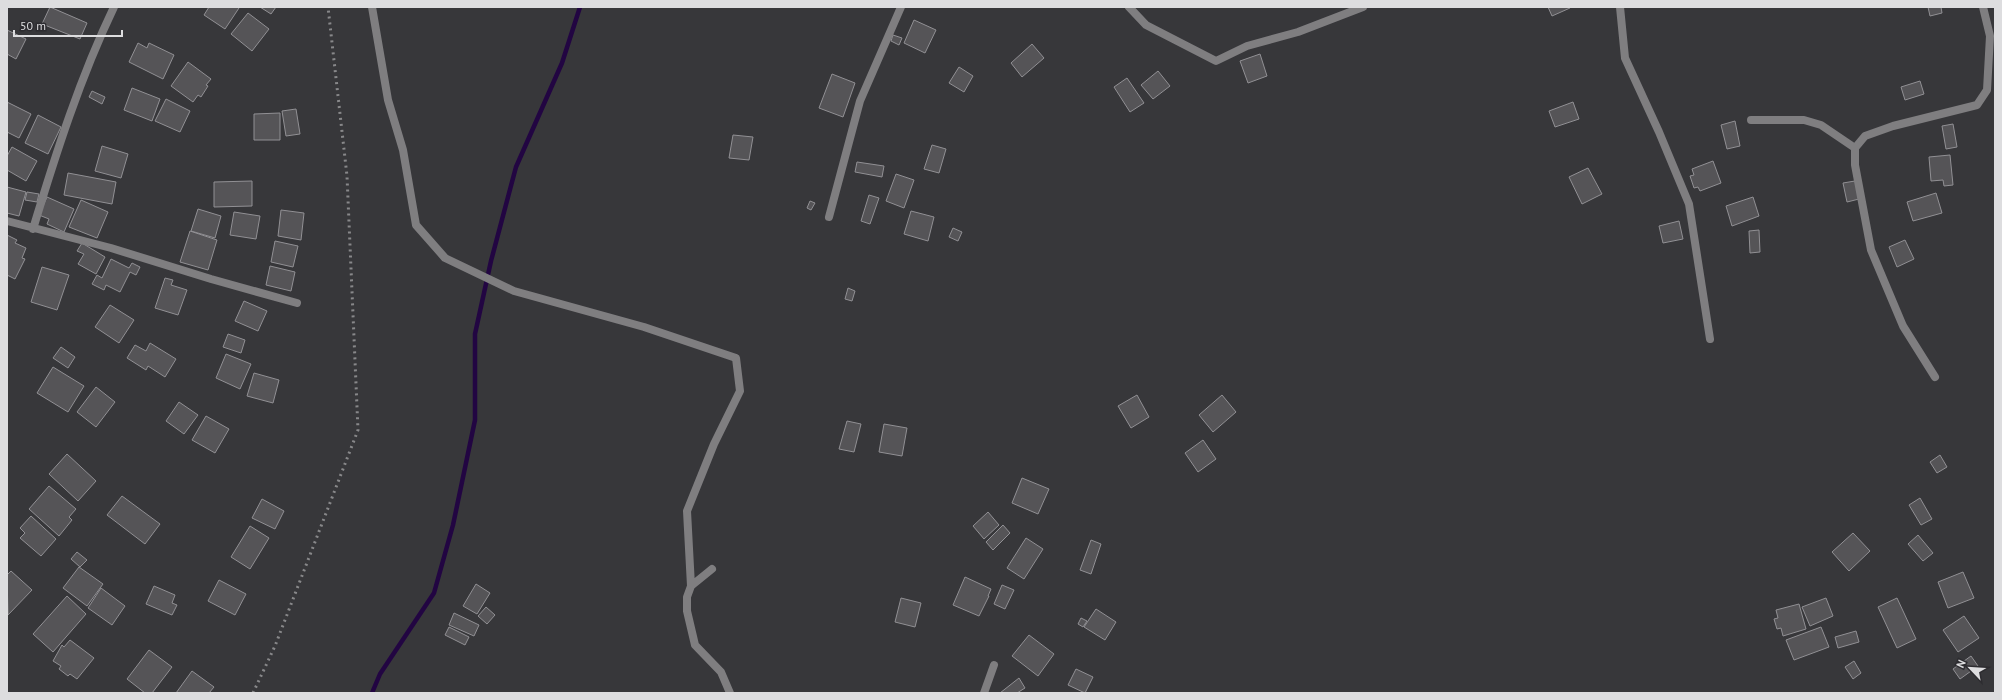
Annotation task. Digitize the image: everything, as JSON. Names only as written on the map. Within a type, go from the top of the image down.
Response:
[{"type":"street","points":[[33,229],[47,180],[67,122],[96,45],[114,7]]},
{"type":"street","points":[[372,7],[388,100],[402,150],[416,225],[445,258],[514,291],[644,327],[736,358],[740,391],[714,444],[687,511],[691,586],[687,597],[687,611],[695,644],[721,672],[730,693]]},
{"type":"street","points":[[829,217],[860,101],[901,7]]},
{"type":"street","points":[[1128,7],[1146,25],[1216,61],[1247,46],[1298,32],[1363,7]]},
{"type":"street","points":[[1620,7],[1625,58],[1659,132],[1689,204],[1710,339]]},
{"type":"street","points":[[1935,377],[1903,326],[1872,250],[1855,166],[1855,148],[1865,136],[1893,126],[1977,105],[1987,90],[1988,82],[1990,36],[1983,7]]},
{"type":"street","points":[[1751,120],[1804,120],[1821,125],[1855,148]]},
{"type":"street","points":[[7,221],[33,229],[111,248],[211,279],[298,303]]},
{"type":"street","points":[[691,586],[712,569]]},
{"type":"street","points":[[984,693],[994,665]]},
{"type":"building","points":[[50,7],[87,23],[80,39],[42,24]]},
{"type":"building","points":[[209,7],[239,8],[225,29],[204,15]]},
{"type":"building","points":[[260,7],[276,7],[271,14]]},
{"type":"building","points":[[1548,7],[1569,7],[1570,8],[1552,16]]},
{"type":"building","points":[[1928,7],[1941,7],[1942,13],[1930,16]]},
{"type":"building","points":[[248,13],[269,29],[252,51],[231,34]]},
{"type":"building","points":[[914,20],[936,30],[925,53],[904,43]]},
{"type":"building","points":[[7,30],[26,39],[16,59],[7,54]]},
{"type":"building","points":[[893,35],[902,38],[899,45],[891,41]]},
{"type":"building","points":[[138,43],[147,48],[149,43],[174,55],[163,79],[129,62]]},
{"type":"building","points":[[1032,44],[1044,58],[1022,77],[1011,63]]},
{"type":"building","points":[[1260,54],[1267,76],[1248,83],[1240,61]]},
{"type":"building","points":[[188,62],[211,79],[206,85],[208,86],[201,97],[198,95],[193,102],[171,86]]},
{"type":"building","points":[[959,67],[973,76],[964,92],[949,83]]},
{"type":"building","points":[[1158,71],[1170,86],[1153,99],[1141,85]]},
{"type":"building","points":[[832,74],[855,83],[843,117],[819,108]]},
{"type":"building","points":[[1127,78],[1144,103],[1130,112],[1114,87]]},
{"type":"building","points":[[1920,81],[1924,94],[1905,100],[1901,87]]},
{"type":"building","points":[[132,88],[160,99],[152,121],[124,110]]},
{"type":"building","points":[[92,91],[105,97],[102,104],[89,97]]},
{"type":"building","points":[[166,99],[190,111],[180,132],[155,121]]},
{"type":"building","points":[[7,102],[31,114],[19,138],[7,132]]},
{"type":"building","points":[[1573,102],[1579,119],[1555,127],[1549,111]]},
{"type":"building","points":[[296,109],[300,134],[286,136],[282,111]]},
{"type":"building","points":[[280,113],[280,140],[254,140],[254,114]]},
{"type":"building","points":[[38,115],[61,127],[48,154],[25,143]]},
{"type":"building","points":[[1735,121],[1740,146],[1727,149],[1721,125]]},
{"type":"building","points":[[1953,124],[1957,147],[1946,149],[1942,126]]},
{"type":"building","points":[[733,135],[753,137],[749,160],[729,158]]},
{"type":"building","points":[[932,145],[946,149],[939,173],[924,169]]},
{"type":"building","points":[[102,146],[128,154],[121,178],[95,171]]},
{"type":"building","points":[[12,147],[37,161],[26,181],[7,170],[7,156]]},
{"type":"building","points":[[1950,155],[1953,185],[1944,186],[1943,180],[1931,181],[1929,157]]},
{"type":"building","points":[[1713,161],[1721,183],[1700,191],[1698,187],[1694,188],[1690,176],[1694,175],[1692,169]]},
{"type":"building","points":[[857,162],[884,166],[882,177],[855,172]]},
{"type":"building","points":[[1588,168],[1602,194],[1582,204],[1569,177]]},
{"type":"building","points":[[68,173],[116,182],[112,204],[64,195]]},
{"type":"building","points":[[896,174],[914,180],[904,208],[886,201]]},
{"type":"building","points":[[252,181],[252,206],[214,207],[214,182]]},
{"type":"building","points":[[1855,181],[1859,199],[1847,202],[1843,183]]},
{"type":"building","points":[[7,187],[26,192],[19,216],[7,213]]},
{"type":"building","points":[[27,192],[39,194],[37,202],[25,200]]},
{"type":"building","points":[[1936,193],[1942,213],[1913,221],[1907,202]]},
{"type":"building","points":[[869,195],[879,198],[870,224],[861,221]]},
{"type":"building","points":[[47,197],[74,209],[64,232],[47,224],[49,219],[39,215]]},
{"type":"building","points":[[1753,197],[1759,216],[1732,226],[1726,206]]},
{"type":"building","points":[[81,200],[108,212],[97,238],[69,227]]},
{"type":"building","points":[[810,201],[815,203],[811,210],[807,208]]},
{"type":"building","points":[[198,209],[221,216],[215,238],[191,231]]},
{"type":"building","points":[[281,210],[304,213],[301,240],[278,236]]},
{"type":"building","points":[[911,211],[934,217],[928,241],[904,234]]},
{"type":"building","points":[[234,212],[260,216],[256,239],[230,235]]},
{"type":"building","points":[[1679,221],[1683,239],[1663,243],[1659,226]]},
{"type":"building","points":[[953,228],[962,232],[958,241],[949,237]]},
{"type":"building","points":[[1759,230],[1760,252],[1750,253],[1749,231]]},
{"type":"building","points":[[190,231],[217,240],[208,270],[180,262]]},
{"type":"building","points":[[7,235],[17,240],[15,243],[26,248],[22,258],[25,259],[15,279],[7,275]]},
{"type":"building","points":[[1905,240],[1914,259],[1897,267],[1889,247]]},
{"type":"building","points":[[275,241],[298,246],[293,267],[271,262]]},
{"type":"building","points":[[82,243],[105,257],[96,274],[78,264],[84,254],[77,251]]},
{"type":"building","points":[[111,259],[129,268],[132,263],[140,267],[136,275],[130,272],[120,292],[106,285],[104,290],[92,284],[97,275],[102,278]]},
{"type":"building","points":[[270,266],[295,272],[291,291],[266,285]]},
{"type":"building","points":[[42,267],[69,275],[57,310],[31,302]]},
{"type":"building","points":[[165,278],[173,280],[171,285],[187,290],[178,315],[155,308]]},
{"type":"building","points":[[848,288],[855,291],[852,301],[845,299]]},
{"type":"building","points":[[244,301],[267,311],[258,331],[235,321]]},
{"type":"building","points":[[110,305],[134,320],[119,343],[95,327]]},
{"type":"building","points":[[228,334],[245,340],[241,353],[223,347]]},
{"type":"building","points":[[150,343],[176,359],[165,377],[148,366],[146,370],[127,358],[135,345],[146,351]]},
{"type":"building","points":[[61,347],[75,357],[68,368],[53,358]]},
{"type":"building","points":[[226,354],[251,364],[240,389],[216,378]]},
{"type":"building","points":[[53,367],[84,386],[68,412],[37,393]]},
{"type":"building","points":[[254,373],[279,380],[273,403],[247,396]]},
{"type":"building","points":[[96,387],[115,402],[96,427],[77,412]]},
{"type":"building","points":[[1137,395],[1149,417],[1131,428],[1118,406]]},
{"type":"building","points":[[1222,395],[1236,412],[1213,432],[1199,415]]},
{"type":"building","points":[[179,402],[198,415],[184,434],[166,421]]},
{"type":"building","points":[[206,416],[229,429],[215,453],[192,440]]},
{"type":"building","points":[[847,421],[861,424],[854,452],[839,449]]},
{"type":"building","points":[[884,424],[907,428],[902,456],[879,452]]},
{"type":"building","points":[[1203,440],[1216,459],[1198,472],[1185,453]]},
{"type":"building","points":[[67,454],[96,481],[78,501],[49,474]]},
{"type":"building","points":[[1940,455],[1947,467],[1937,473],[1930,462]]},
{"type":"building","points":[[1022,478],[1049,489],[1038,514],[1012,503]]},
{"type":"building","points":[[49,486],[76,509],[69,517],[72,520],[59,536],[29,509]]},
{"type":"building","points":[[122,496],[160,524],[145,544],[107,515]]},
{"type":"building","points":[[1920,498],[1932,519],[1921,525],[1909,505]]},
{"type":"building","points":[[262,499],[284,511],[275,529],[252,518]]},
{"type":"building","points":[[988,512],[999,525],[984,539],[973,526]]},
{"type":"building","points":[[31,516],[56,539],[41,556],[20,538],[25,533],[20,528]]},
{"type":"building","points":[[1003,525],[1010,533],[993,550],[986,542]]},
{"type":"building","points":[[250,526],[269,538],[250,569],[231,557]]},
{"type":"building","points":[[1853,533],[1870,551],[1849,571],[1832,552]]},
{"type":"building","points":[[1918,535],[1933,553],[1923,561],[1908,544]]},
{"type":"building","points":[[1026,538],[1043,549],[1024,579],[1007,568]]},
{"type":"building","points":[[1091,540],[1101,544],[1091,574],[1080,570]]},
{"type":"building","points":[[77,552],[87,560],[80,567],[71,559]]},
{"type":"building","points":[[79,567],[103,584],[87,606],[63,588]]},
{"type":"building","points":[[11,571],[32,590],[8,615],[7,575]]},
{"type":"building","points":[[1963,572],[1974,598],[1948,608],[1938,582]]},
{"type":"building","points":[[965,577],[991,589],[979,616],[953,605]]},
{"type":"building","points":[[219,580],[246,594],[235,615],[208,601]]},
{"type":"building","points":[[476,584],[490,593],[477,614],[463,606]]},
{"type":"building","points":[[1002,585],[1014,590],[1005,609],[994,604]]},
{"type":"building","points":[[154,586],[175,595],[172,603],[177,605],[172,615],[146,604]]},
{"type":"building","points":[[101,588],[125,606],[112,625],[88,608]]},
{"type":"building","points":[[67,596],[86,614],[53,652],[33,634]]},
{"type":"building","points":[[901,598],[921,603],[915,627],[895,622]]},
{"type":"building","points":[[1826,598],[1833,616],[1810,626],[1802,607]]},
{"type":"building","points":[[1897,598],[1916,639],[1897,648],[1878,607]]},
{"type":"building","points":[[1799,604],[1806,629],[1783,636],[1781,628],[1777,629],[1774,619],[1778,618],[1776,610]]},
{"type":"building","points":[[486,607],[495,615],[487,624],[478,616]]},
{"type":"building","points":[[1096,609],[1116,622],[1105,640],[1084,627]]},
{"type":"building","points":[[454,613],[479,625],[474,636],[449,625]]},
{"type":"building","points":[[1964,616],[1979,638],[1958,652],[1943,630]]},
{"type":"building","points":[[1081,618],[1087,621],[1083,627],[1078,624]]},
{"type":"building","points":[[449,627],[469,637],[465,645],[445,635]]},
{"type":"building","points":[[1821,627],[1829,647],[1794,660],[1786,640]]},
{"type":"building","points":[[1856,631],[1859,642],[1838,648],[1835,637]]},
{"type":"building","points":[[1029,635],[1054,654],[1038,676],[1012,656]]},
{"type":"building","points":[[70,640],[94,658],[77,679],[70,674],[68,676],[59,669],[61,666],[53,661],[62,645],[64,647]]},
{"type":"building","points":[[149,650],[172,667],[152,693],[145,693],[127,679]]},
{"type":"building","points":[[1971,656],[1978,666],[1960,679],[1953,669]]},
{"type":"building","points":[[1854,661],[1861,673],[1853,679],[1845,667]]},
{"type":"building","points":[[1076,669],[1093,677],[1085,693],[1068,685]]},
{"type":"building","points":[[192,671],[214,687],[209,693],[176,693]]},
{"type":"building","points":[[1019,678],[1025,688],[1017,693],[1000,693]]},
{"type":"waterway","points":[[372,693],[380,674],[434,593],[453,525],[475,420],[475,334],[491,261],[516,167],[562,63],[580,7]]},
{"type":"railway","points":[[253,693],[275,646],[358,430],[347,176],[328,7]]}]
